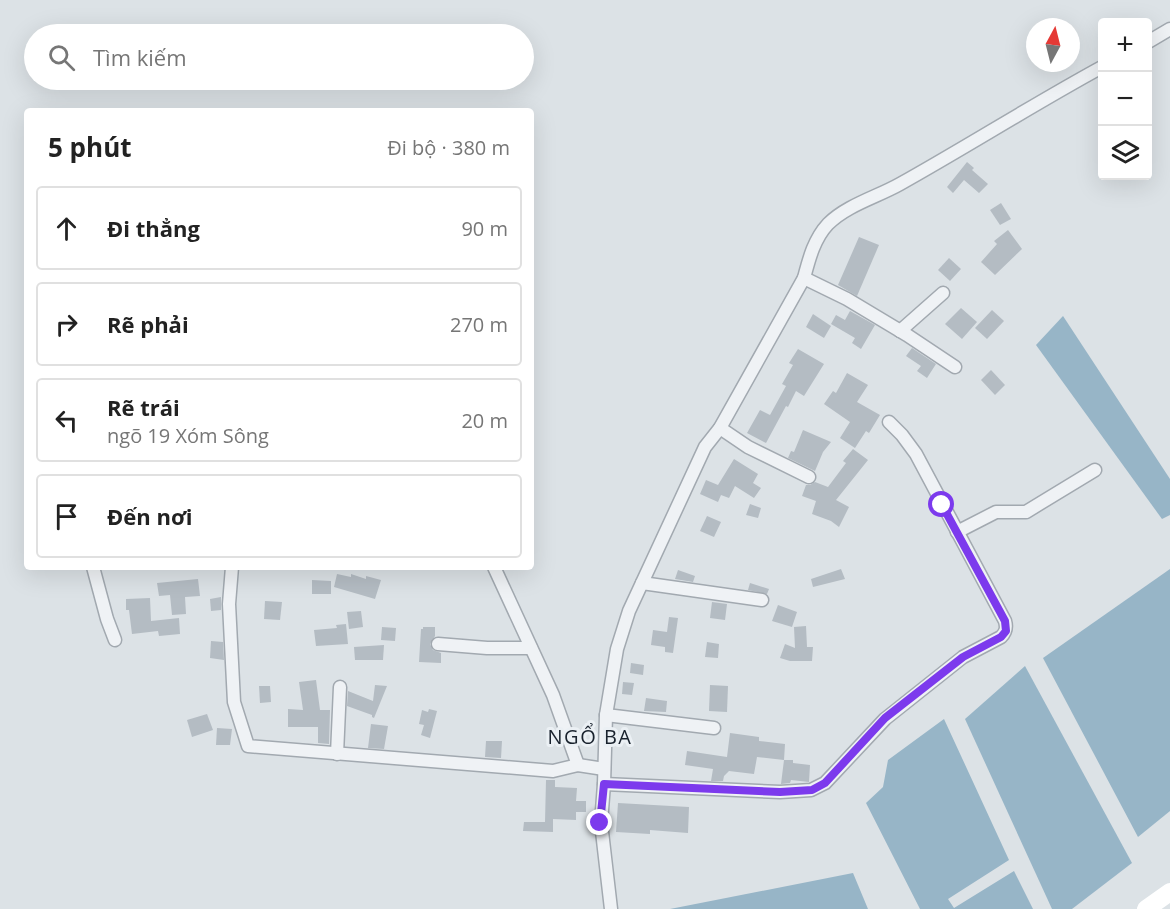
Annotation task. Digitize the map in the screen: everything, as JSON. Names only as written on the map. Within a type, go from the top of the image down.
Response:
[{"type":"main road","points":[[1146,909],[1170,892]]},
{"type":"street","points":[[1152,40],[1170,29]]},
{"type":"street","points":[[610,909],[600,823],[604,784],[606,716],[617,649],[629,611],[705,447],[720,428],[804,278],[810,254],[820,236],[828,224],[845,212],[900,184],[1015,115],[1098,69]]},
{"type":"street","points":[[804,278],[847,299],[955,368]]},
{"type":"street","points":[[900,331],[943,293]]},
{"type":"street","points":[[604,784],[780,792],[812,790],[825,783],[885,718],[963,657],[1001,637],[1006,631],[1005,621],[916,454],[889,422]]},
{"type":"street","points":[[720,428],[748,447],[809,477]]},
{"type":"street","points":[[957,532],[996,512],[1026,512],[1095,470]]},
{"type":"street","points":[[94,570],[115,640]]},
{"type":"street","points":[[232,570],[229,604],[234,702],[248,746],[553,771],[578,765],[603,769]]},
{"type":"street","points":[[495,570],[553,695],[578,765]]},
{"type":"street","points":[[642,583],[762,600]]},
{"type":"street","points":[[438,644],[487,648],[531,648]]},
{"type":"street","points":[[337,754],[340,687]]},
{"type":"street","points":[[606,716],[714,728]]},
{"type":"water","points":[[1063,316],[1170,479],[1170,515],[1162,519],[1036,345]]},
{"type":"water","points":[[1170,569],[1170,811],[1138,837],[1043,658]]},
{"type":"water","points":[[1025,666],[1132,863],[1072,909],[1052,909],[965,719]]},
{"type":"water","points":[[944,719],[1009,860],[948,899],[954,908],[1014,871],[1033,909],[920,909],[866,803],[883,787],[888,760]]},
{"type":"water","points":[[853,873],[868,909],[670,909]]},
{"type":"building","points":[[967,162],[974,168],[972,170],[988,184],[979,193],[964,180],[953,193],[947,187]]},
{"type":"building","points":[[1001,203],[1011,219],[1000,225],[990,210]]},
{"type":"building","points":[[1008,230],[1022,249],[995,275],[981,262],[997,244],[994,241]]},
{"type":"building","points":[[859,237],[879,245],[857,296],[838,285]]},
{"type":"building","points":[[949,258],[961,269],[950,281],[938,270]]},
{"type":"building","points":[[961,308],[977,322],[962,339],[945,324]]},
{"type":"building","points":[[992,310],[1004,321],[987,339],[975,328]]},
{"type":"building","points":[[850,311],[875,325],[861,349],[852,343],[855,338],[831,324],[836,315],[845,320]]},
{"type":"building","points":[[813,314],[831,326],[824,338],[806,327]]},
{"type":"building","points":[[912,348],[936,364],[927,378],[917,371],[921,366],[906,356]]},
{"type":"building","points":[[798,349],[824,364],[804,396],[796,391],[766,443],[747,433],[760,410],[770,415],[786,386],[782,384],[793,365],[789,363]]},
{"type":"building","points":[[991,370],[1005,385],[995,395],[981,380]]},
{"type":"building","points":[[847,373],[868,385],[857,402],[880,415],[869,433],[866,431],[855,448],[840,438],[850,422],[824,404],[833,391],[836,393]]},
{"type":"building","points":[[803,430],[831,442],[823,452],[815,471],[788,458],[791,451],[794,452]]},
{"type":"building","points":[[853,449],[868,460],[836,500],[849,507],[839,527],[831,521],[812,514],[816,501],[802,496],[806,485],[815,482],[828,487],[846,463],[843,461]]},
{"type":"building","points":[[734,459],[758,474],[753,483],[761,488],[754,498],[735,486],[729,498],[721,495],[718,502],[700,494],[706,480],[718,485]]},
{"type":"building","points":[[750,504],[761,508],[758,518],[746,515]]},
{"type":"building","points":[[707,516],[721,522],[714,537],[700,531]]},
{"type":"building","points":[[841,569],[845,579],[813,587],[811,579]]},
{"type":"building","points":[[678,570],[695,576],[693,582],[675,579]]},
{"type":"building","points":[[337,574],[351,577],[351,574],[366,579],[366,576],[381,580],[375,599],[334,587]]},
{"type":"building","points":[[198,579],[200,596],[185,597],[186,614],[172,615],[170,595],[159,596],[157,583]]},
{"type":"building","points":[[312,580],[331,581],[331,594],[312,594]]},
{"type":"building","points":[[750,583],[769,589],[767,594],[748,590]]},
{"type":"building","points":[[221,597],[221,610],[211,611],[210,599]]},
{"type":"building","points":[[150,598],[151,621],[179,618],[180,634],[159,636],[158,631],[132,634],[129,610],[126,610],[126,599]]},
{"type":"building","points":[[265,601],[282,602],[280,620],[264,619]]},
{"type":"building","points":[[712,602],[727,604],[725,620],[710,618]]},
{"type":"building","points":[[778,605],[797,612],[792,627],[772,621]]},
{"type":"building","points":[[361,611],[363,627],[349,629],[347,612]]},
{"type":"building","points":[[669,617],[678,618],[673,653],[665,652],[665,647],[651,645],[653,630],[667,632]]},
{"type":"building","points":[[346,624],[348,644],[316,646],[314,630],[337,628],[336,625]]},
{"type":"building","points":[[806,626],[807,647],[813,647],[812,661],[790,661],[780,658],[785,644],[795,648],[794,627]]},
{"type":"building","points":[[382,627],[396,628],[395,641],[381,640]]},
{"type":"building","points":[[423,627],[435,627],[435,636],[430,644],[433,650],[441,653],[441,663],[419,662]]},
{"type":"building","points":[[211,641],[223,642],[224,660],[210,658]]},
{"type":"building","points":[[707,642],[719,644],[718,658],[705,657]]},
{"type":"building","points":[[384,645],[383,660],[355,660],[354,647]]},
{"type":"building","points":[[631,663],[644,665],[643,675],[630,673]]},
{"type":"building","points":[[316,680],[320,710],[330,710],[329,744],[318,743],[318,727],[288,727],[288,709],[303,710],[299,682]]},
{"type":"building","points":[[623,682],[634,683],[632,695],[622,694]]},
{"type":"building","points":[[375,685],[387,686],[374,718],[372,715],[347,706],[348,691],[373,701]]},
{"type":"building","points":[[710,685],[728,686],[727,712],[709,711]]},
{"type":"building","points":[[259,686],[270,686],[271,702],[260,703]]},
{"type":"building","points":[[646,698],[667,701],[666,712],[644,711]]},
{"type":"building","points":[[429,709],[437,711],[430,738],[421,735],[424,725],[419,724],[422,710],[428,712]]},
{"type":"building","points":[[207,714],[213,730],[192,737],[187,720]]},
{"type":"building","points":[[371,724],[388,726],[384,749],[368,748]]},
{"type":"building","points":[[217,728],[232,729],[230,745],[216,745]]},
{"type":"building","points":[[730,733],[759,737],[759,741],[785,744],[784,760],[757,757],[754,774],[729,771],[723,781],[711,781],[713,769],[685,765],[687,751],[727,757]]},
{"type":"building","points":[[486,741],[502,741],[501,758],[485,757]]},
{"type":"building","points":[[784,760],[810,765],[809,782],[791,780],[790,783],[781,784]]},
{"type":"building","points":[[546,780],[555,780],[555,787],[577,788],[576,801],[586,801],[586,812],[576,812],[576,820],[553,819],[553,832],[523,831],[524,822],[545,822]]},
{"type":"building","points":[[618,803],[689,807],[688,833],[650,830],[650,834],[616,832]]},
{"type":"district","name":"NGỔ BA","points":[[590,736]]},
{"type":"route","points":[[600,823],[604,784],[700,790],[780,792],[812,790],[825,783],[885,718],[963,657],[1001,637],[1006,631],[1005,621],[942,505]]}]
